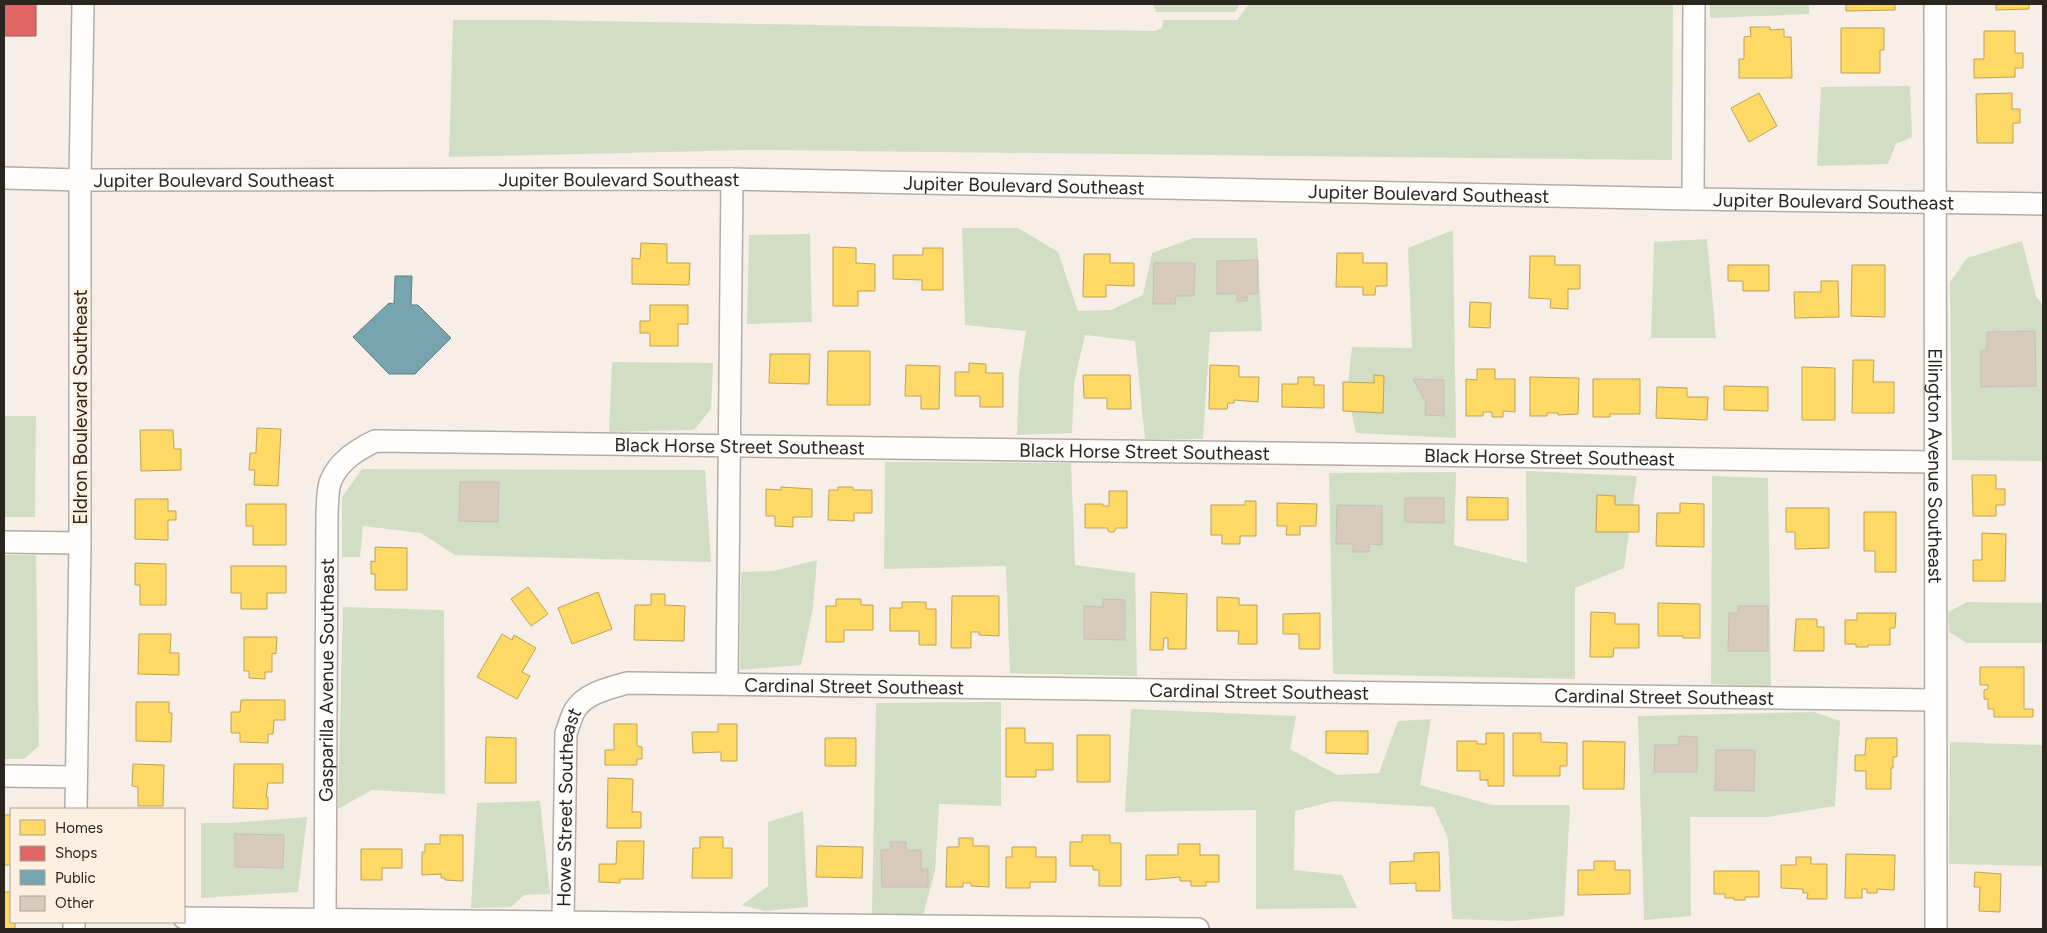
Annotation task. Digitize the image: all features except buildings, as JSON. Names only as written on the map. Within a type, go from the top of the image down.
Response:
[{"type":"street","name":"Eldron Boulevard Southeast","points":[[76,808],[80,544],[80,180],[83,4]]},
{"type":"street","points":[[1693,200],[1694,4]]},
{"type":"street","name":"Ellington Avenue Southeast","points":[[1936,4],[1936,929]]},
{"type":"street","name":"Jupiter Boulevard Southeast","points":[[4,178],[80,180],[732,179],[1693,200],[2043,204]]},
{"type":"street","points":[[728,684],[732,179]]},
{"type":"street","name":"Black Horse Street Southeast","points":[[355,451],[374,441],[1936,462]]},
{"type":"street","name":"Gasparilla Avenue Southeast","points":[[325,919],[327,512],[330,481],[342,464],[355,451]]},
{"type":"street","points":[[4,542],[80,544]]},
{"type":"street","name":"Cardinal Street Southeast","points":[[585,699],[628,682],[1935,700]]},
{"type":"street","name":"Howe Street Southeast","points":[[563,921],[566,734],[575,710],[585,699]]},
{"type":"street","points":[[4,776],[76,778]]},
{"type":"street","points":[[185,918],[1198,929]]},
{"type":"green space","points":[[1153,4],[1240,4],[1235,12],[1156,12]]},
{"type":"green space","points":[[1249,4],[1673,4],[1672,160],[752,150],[449,157],[453,20],[1155,31],[1162,28],[1163,20],[1237,20]]},
{"type":"green space","points":[[1710,4],[1809,4],[1809,14],[1710,18]]},
{"type":"green space","points":[[1910,86],[1912,137],[1896,144],[1888,164],[1817,166],[1821,87]]},
{"type":"green space","points":[[962,228],[1018,228],[1058,252],[1078,311],[1111,310],[1143,295],[1152,253],[1193,238],[1257,238],[1262,331],[1210,332],[1203,439],[1145,439],[1135,341],[1085,335],[1074,383],[1072,433],[1017,435],[1019,375],[1026,331],[965,325]]},
{"type":"green space","points":[[1453,230],[1456,438],[1356,433],[1347,393],[1352,347],[1412,348],[1408,248]]},
{"type":"green space","points":[[810,234],[812,322],[747,324],[749,235]]},
{"type":"green space","points":[[1707,239],[1716,338],[1651,338],[1654,242]]},
{"type":"green space","points":[[2022,241],[2036,296],[2043,305],[2043,461],[1952,460],[1950,282],[1967,258]]},
{"type":"green space","points":[[612,362],[713,363],[711,409],[694,430],[609,432]]},
{"type":"green space","points":[[4,416],[36,416],[35,517],[4,517]]},
{"type":"green space","points":[[885,462],[1071,463],[1075,565],[1135,573],[1137,676],[1010,673],[1006,566],[884,569]]},
{"type":"green space","points":[[362,469],[705,470],[711,562],[455,555],[421,533],[363,526],[360,557],[342,557],[342,497]]},
{"type":"green space","points":[[1526,471],[1637,476],[1624,568],[1575,588],[1575,679],[1333,674],[1329,473],[1456,472],[1454,545],[1527,563]]},
{"type":"green space","points":[[1712,476],[1768,478],[1771,687],[1711,684]]},
{"type":"green space","points":[[4,555],[36,555],[39,746],[24,759],[4,759]]},
{"type":"green space","points":[[817,560],[813,608],[801,665],[740,670],[741,572],[773,571]]},
{"type":"green space","points":[[1967,602],[2042,603],[2043,643],[1967,643],[1949,632],[1948,612]]},
{"type":"green space","points":[[343,607],[444,610],[445,794],[372,790],[338,809]]},
{"type":"green space","points":[[1001,702],[1001,806],[939,804],[935,871],[923,915],[872,915],[876,703]]},
{"type":"green space","points":[[1131,709],[1296,716],[1290,749],[1337,775],[1379,773],[1398,721],[1431,719],[1420,785],[1492,805],[1570,805],[1564,916],[1514,921],[1452,919],[1448,838],[1434,807],[1334,801],[1295,811],[1294,870],[1342,875],[1357,908],[1256,909],[1256,810],[1125,812]]},
{"type":"green space","points":[[1814,712],[1840,721],[1835,806],[1768,817],[1690,817],[1691,916],[1644,920],[1638,716]]},
{"type":"green space","points":[[1950,742],[2043,745],[2043,866],[1949,864]]},
{"type":"green space","points":[[540,801],[550,894],[524,895],[511,907],[471,908],[477,803]]},
{"type":"green space","points":[[803,811],[808,907],[765,911],[742,905],[768,886],[768,822]]},
{"type":"green space","points":[[307,817],[298,892],[201,898],[201,823],[231,823]]}]
